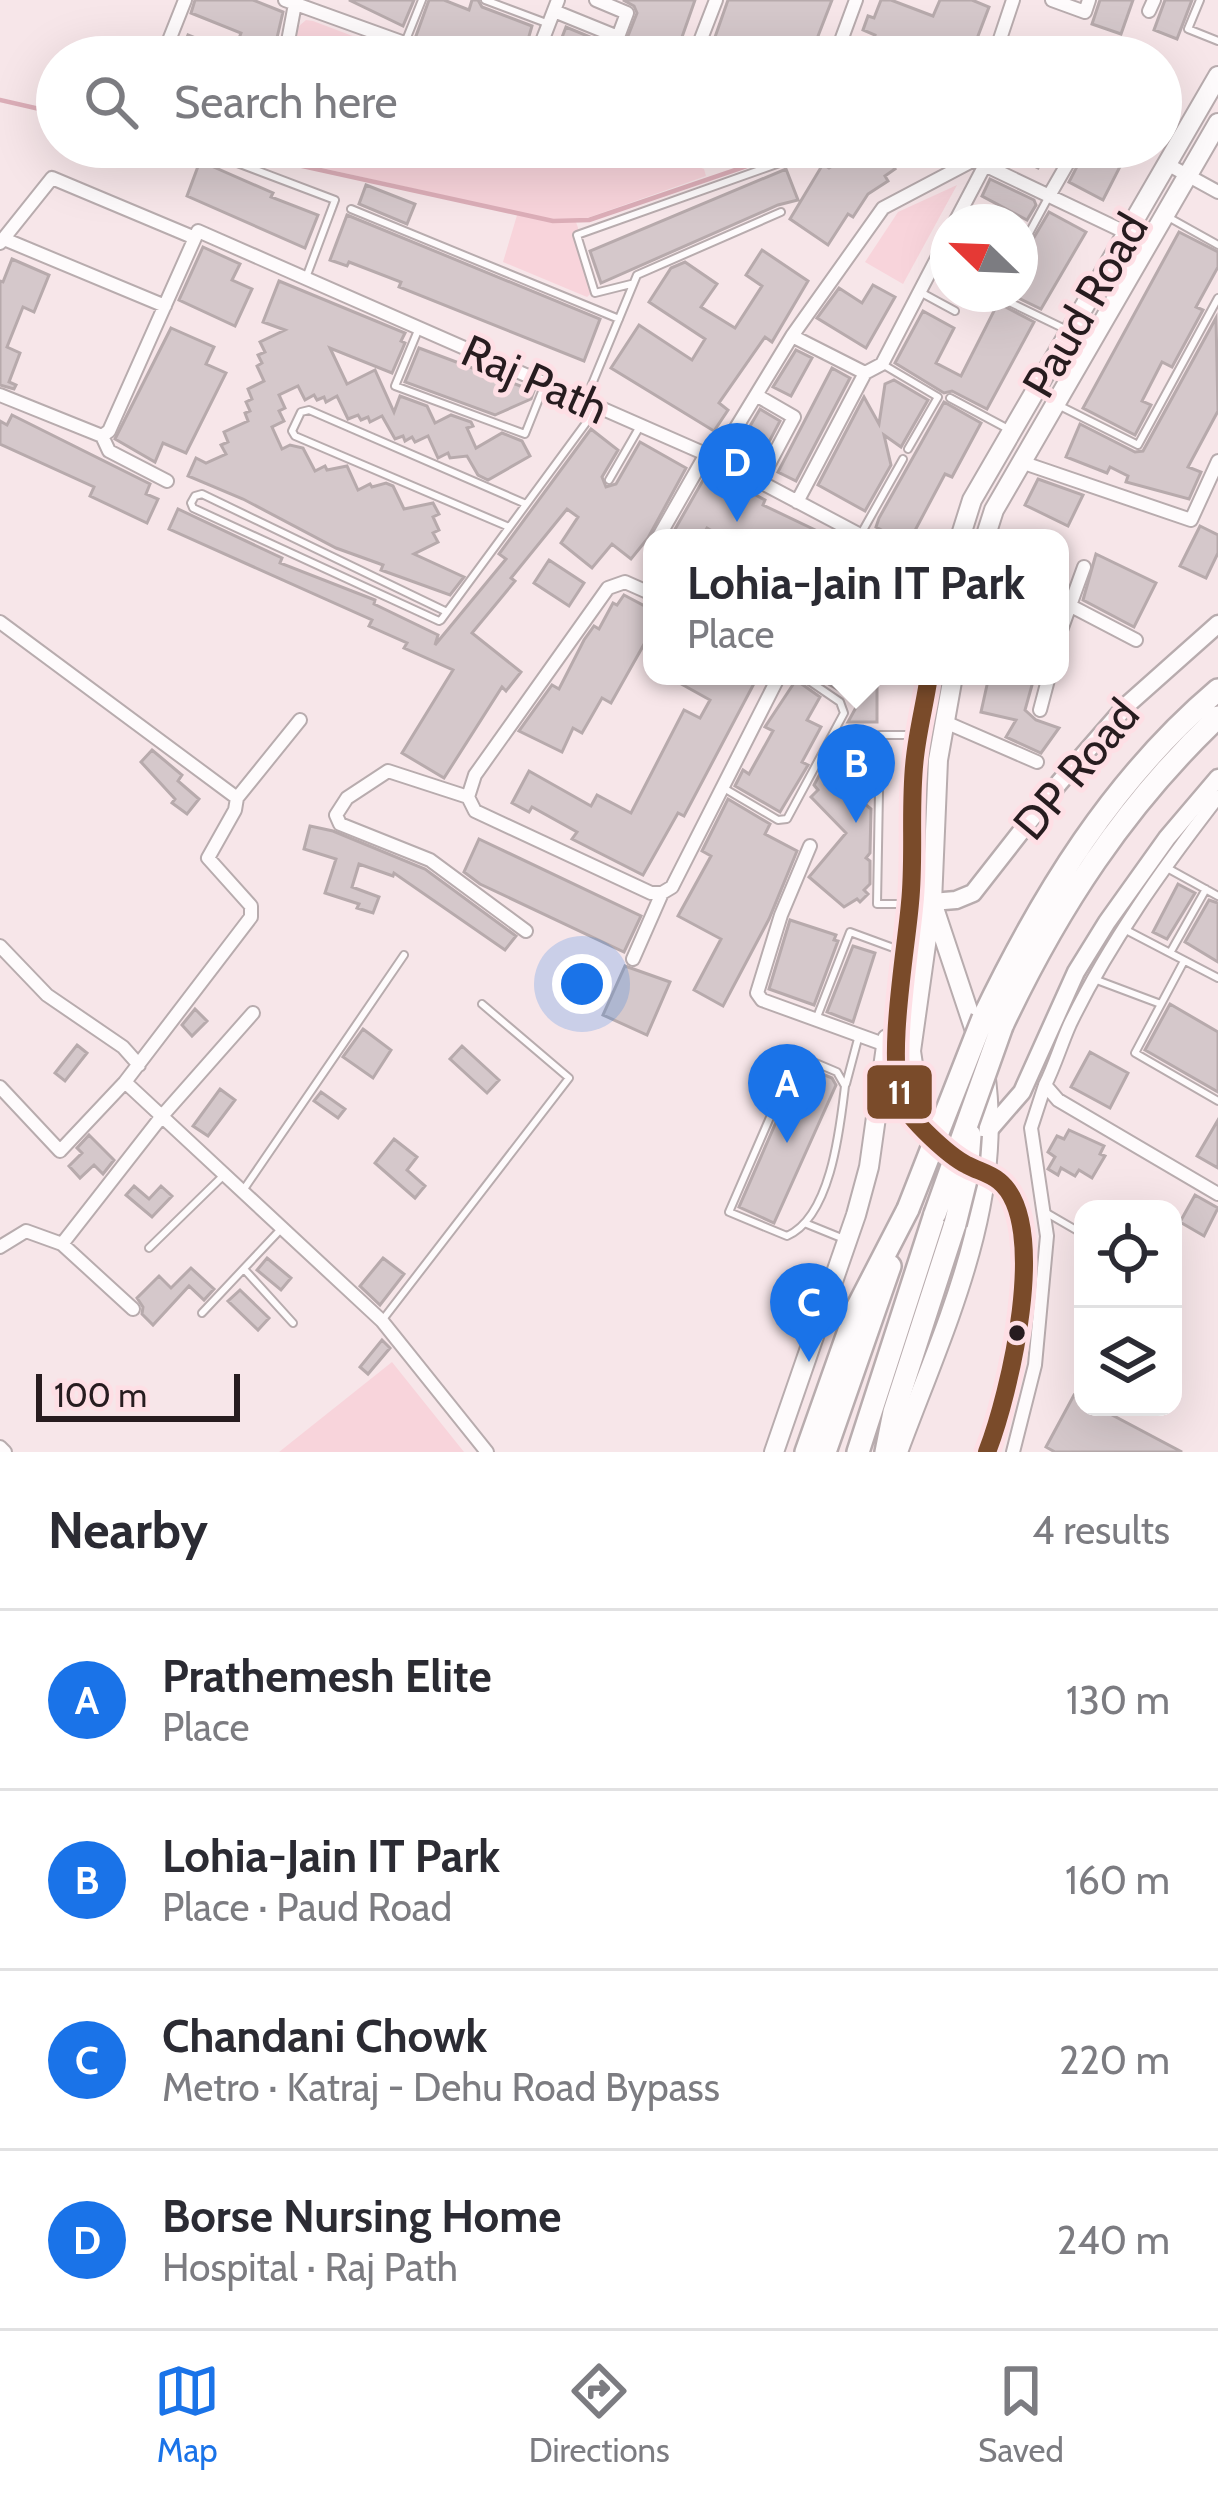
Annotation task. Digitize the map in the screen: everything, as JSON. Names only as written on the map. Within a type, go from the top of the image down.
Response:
[{"type":"highway","points":[[806,1452],[857,1307],[908,1209],[992,1022],[1028,928],[1071,856],[1154,753],[1218,690]]},
{"type":"highway","points":[[886,1452],[992,1022],[1088,867],[1154,784],[1218,717]]},
{"type":"highway","points":[[825,1452],[908,1209]]},
{"type":"highway","points":[[858,1452],[945,1219]]},
{"type":"main road","name":"Paud Road","points":[[1182,138],[1218,76]]},
{"type":"main road","name":"Paud Road","points":[[988,529],[1021,462],[1218,123]]},
{"type":"main road","name":"Paud Road","points":[[963,529],[973,500],[1165,168]]},
{"type":"main road","points":[[1112,260],[1131,272]]},
{"type":"main road","points":[[774,1452],[869,1167],[910,904],[914,758],[927,685]]},
{"type":"main road","points":[[951,685],[938,760],[932,902],[911,1051],[913,1082],[926,1111],[1016,1199],[1023,1222],[1016,1338],[988,1449]]},
{"type":"main road","points":[[898,1452],[971,1254],[989,1130],[981,1051],[932,902]]},
{"type":"main road","points":[[902,951],[896,1048],[903,1103],[914,1120],[966,1165],[986,1172]]},
{"type":"street","points":[[171,36],[185,0]]},
{"type":"street","points":[[572,0],[557,13],[615,36]]},
{"type":"street","points":[[596,0],[627,13],[618,36]]},
{"type":"street","points":[[702,36],[716,0]]},
{"type":"street","points":[[843,36],[856,0]]},
{"type":"street","points":[[1001,36],[1013,0]]},
{"type":"street","points":[[1052,0],[1085,12],[1089,0]]},
{"type":"street","points":[[287,36],[290,2],[383,36]]},
{"type":"street","points":[[664,529],[883,208],[958,168]]},
{"type":"street","points":[[962,204],[975,168]]},
{"type":"street","points":[[1000,168],[1127,233]]},
{"type":"street","points":[[1050,194],[1065,168]]},
{"type":"street","points":[[1175,168],[1218,193]]},
{"type":"street","name":"Raj Path","points":[[2,241],[52,178],[64,180],[305,278],[712,457],[846,529]]},
{"type":"street","points":[[102,436],[109,431],[196,234]]},
{"type":"street","points":[[2,241],[165,306]]},
{"type":"street","points":[[797,502],[866,373],[882,364],[930,272]]},
{"type":"street","points":[[792,336],[866,373]]},
{"type":"street","points":[[0,395],[102,436],[109,451],[167,481]]},
{"type":"street","points":[[756,395],[794,417],[760,482]]},
{"type":"street","points":[[1021,462],[1191,520],[1218,461]]},
{"type":"street","points":[[1084,567],[1069,605],[1136,640]]},
{"type":"street","points":[[643,590],[625,582],[608,588],[475,775],[468,796],[475,811],[652,893],[662,893]]},
{"type":"street","points":[[0,622],[237,798]]},
{"type":"street","name":"DP Road","points":[[932,902],[973,893],[1127,705],[1218,624]]},
{"type":"street","points":[[633,959],[662,893],[672,886],[774,685]]},
{"type":"street","points":[[1040,710],[1047,685]]},
{"type":"street","points":[[0,1087],[60,1150],[139,1065],[250,917],[251,906],[208,858],[237,798],[300,720]]},
{"type":"street","points":[[945,722],[1037,763]]},
{"type":"street","points":[[468,796],[388,771],[340,805],[337,821],[430,860],[526,931]]},
{"type":"street","points":[[1013,1452],[1035,1365],[1047,1236],[1031,1128],[1068,1028],[1094,979],[1218,778]]},
{"type":"street","points":[[989,1130],[1022,1092],[1076,972],[1107,922],[1193,818],[1218,797]]},
{"type":"street","points":[[810,846],[781,915],[757,993],[762,1000],[886,1045]]},
{"type":"street","points":[[0,946],[46,995],[123,1047],[139,1065]]},
{"type":"street","points":[[62,1244],[162,1116],[253,1013]]},
{"type":"street","points":[[125,1082],[382,1321],[487,1452]]},
{"type":"street","points":[[1046,1085],[1058,1100],[1218,1194]]},
{"type":"street","points":[[0,1246],[26,1231],[62,1244],[133,1309]]},
{"type":"lane","points":[[408,36],[422,0]]},
{"type":"lane","points":[[485,0],[557,13]]},
{"type":"lane","points":[[1200,0],[1188,29],[1218,40]]},
{"type":"lane","points":[[251,168],[335,200],[305,278]]},
{"type":"lane","points":[[631,284],[595,293],[577,235],[765,168]]},
{"type":"lane","points":[[1038,216],[1050,194]]},
{"type":"lane","points":[[352,209],[619,319]]},
{"type":"lane","points":[[447,612],[202,494],[191,503],[193,508],[441,620],[447,612],[508,527],[526,504],[592,404],[631,284],[645,269],[781,212]]},
{"type":"lane","points":[[1165,215],[1218,245]]},
{"type":"lane","points":[[920,292],[930,297]]},
{"type":"lane","points":[[1055,403],[1138,445],[1218,298]]},
{"type":"lane","points":[[1029,312],[1070,332]]},
{"type":"lane","points":[[419,328],[395,386],[525,434],[545,383]]},
{"type":"lane","points":[[882,364],[938,397],[908,449]]},
{"type":"lane","points":[[950,398],[1012,431]]},
{"type":"lane","points":[[508,527],[295,436],[292,431],[301,412],[309,410],[526,504]]},
{"type":"lane","points":[[609,480],[640,425]]},
{"type":"lane","points":[[865,529],[903,459]]},
{"type":"lane","points":[[722,787],[778,820],[788,818],[844,712],[840,702],[815,685]]},
{"type":"lane","points":[[910,904],[877,904],[880,735],[919,735]]},
{"type":"lane","points":[[1166,868],[1218,896]]},
{"type":"lane","points":[[1170,953],[1205,889]]},
{"type":"lane","points":[[1124,929],[1218,978]]},
{"type":"lane","points":[[816,1020],[850,932],[902,951]]},
{"type":"lane","points":[[242,1192],[404,955]]},
{"type":"lane","points":[[1184,961],[1134,1048],[1136,1055],[1218,1102]]},
{"type":"lane","points":[[1094,979],[1159,1003]]},
{"type":"lane","points":[[382,1321],[569,1078],[482,1004]]},
{"type":"lane","points":[[845,1086],[837,1072],[797,1055],[729,1212],[788,1236],[807,1224],[835,1156],[845,1086],[859,1035]]},
{"type":"lane","points":[[149,1248],[224,1175]]},
{"type":"lane","points":[[1045,1212],[1074,1229]]},
{"type":"lane","points":[[807,1224],[847,1240]]},
{"type":"lane","points":[[202,1313],[281,1229]]},
{"type":"lane","points":[[244,1269],[293,1323]]},
{"type":"shaded area","points":[[313,21],[353,36],[296,36],[299,26]]},
{"type":"shaded area","points":[[322,168],[701,168],[706,176],[576,222],[598,287],[587,297],[503,262],[518,212]]},
{"type":"shaded area","points":[[957,185],[947,204],[930,204],[930,234],[903,284],[865,262],[898,212]]},
{"type":"shaded area","points":[[392,1362],[464,1452],[279,1452]]},
{"type":"building","points":[[195,0],[253,0],[283,12],[277,36],[240,36],[191,13]]},
{"type":"building","points":[[349,0],[414,0],[403,26]]},
{"type":"building","points":[[429,0],[444,0],[469,10],[472,0],[478,0],[482,7],[532,26],[529,36],[416,36]]},
{"type":"building","points":[[623,0],[695,0],[682,36],[628,36],[637,13]]},
{"type":"building","points":[[728,0],[832,0],[818,36],[715,36]]},
{"type":"building","points":[[881,0],[933,16],[940,0],[972,0],[989,7],[978,36],[875,36],[863,30],[868,16],[874,18]]},
{"type":"building","points":[[1100,0],[1133,0],[1121,34],[1092,24]]},
{"type":"building","points":[[1165,0],[1192,0],[1178,36],[1154,30]]},
{"type":"building","points":[[566,27],[588,36],[563,36]]},
{"type":"building","points":[[197,168],[216,168],[318,215],[305,248],[187,196]]},
{"type":"building","points":[[821,168],[895,169],[885,176],[888,181],[868,194],[853,217],[848,214],[828,245],[790,219]]},
{"type":"building","points":[[1076,168],[1119,168],[1103,200],[1069,182]]},
{"type":"building","points":[[786,169],[798,200],[601,283],[590,251]]},
{"type":"building","points":[[990,179],[1036,204],[997,204],[982,196]]},
{"type":"building","points":[[366,185],[415,204],[407,224],[359,204]]},
{"type":"building","points":[[1049,212],[1086,232],[1041,309],[1038,308],[1038,231]]},
{"type":"building","points":[[347,215],[600,319],[584,361],[399,287],[401,282],[349,262],[347,266],[330,260]]},
{"type":"building","points":[[1179,232],[1218,252],[1218,267],[1196,307],[1203,310],[1172,367],[1162,362],[1142,401],[1151,405],[1135,435],[1083,408]]},
{"type":"building","points":[[203,247],[240,264],[232,280],[252,289],[235,326],[179,300]]},
{"type":"building","points":[[762,250],[808,281],[772,342],[765,337],[719,403],[728,410],[714,431],[611,368],[639,325],[692,360],[705,339],[649,302],[671,268],[685,262],[717,284],[701,307],[735,328],[762,286],[746,275]]},
{"type":"building","points":[[12,259],[49,275],[34,312],[23,307],[7,347],[20,353],[9,382],[16,385],[14,389],[0,385],[0,281]]},
{"type":"building","points":[[279,281],[405,333],[392,373],[330,348],[347,384],[375,370],[394,412],[400,396],[427,406],[435,423],[451,415],[471,422],[473,426],[467,428],[476,448],[502,433],[522,441],[530,456],[488,480],[478,475],[467,456],[450,458],[448,453],[438,458],[428,436],[415,442],[412,437],[395,439],[382,416],[370,422],[358,415],[348,419],[337,396],[326,402],[314,395],[305,400],[298,386],[279,395],[284,421],[272,427],[282,449],[290,445],[303,448],[315,471],[347,466],[358,490],[370,484],[393,486],[404,509],[433,503],[439,514],[433,517],[438,542],[414,554],[464,577],[450,595],[381,570],[383,565],[336,548],[188,476],[196,458],[206,463],[226,454],[221,445],[228,442],[224,432],[248,421],[246,402],[252,399],[248,389],[264,381],[257,366],[262,363],[258,355],[265,352],[260,342],[285,330],[263,322]]},
{"type":"building","points":[[873,285],[895,297],[866,348],[817,318],[839,288],[862,303]]},
{"type":"building","points":[[923,311],[954,328],[936,363],[961,376],[993,312],[1015,312],[1034,322],[987,409],[952,391],[944,393],[895,363]]},
{"type":"building","points":[[1216,318],[1218,411],[1188,467],[1201,472],[1189,499],[1126,482],[1128,476],[1110,467],[1107,473],[1066,457],[1080,424],[1135,452],[1143,451]]},
{"type":"building","points":[[171,328],[214,347],[206,364],[226,373],[186,453],[163,443],[155,462],[115,439]]},
{"type":"building","points":[[419,348],[534,391],[531,399],[495,415],[405,382]]},
{"type":"building","points":[[796,350],[812,358],[791,396],[773,387]]},
{"type":"building","points":[[832,368],[850,378],[796,481],[778,472]]},
{"type":"building","points":[[894,380],[928,400],[901,447],[884,435],[891,465],[865,511],[818,485],[864,397],[879,424],[885,384]]},
{"type":"building","points":[[944,402],[981,423],[952,477],[945,474],[916,529],[880,529],[879,518]]},
{"type":"building","points":[[760,409],[780,421],[761,457],[739,445]]},
{"type":"building","points":[[12,415],[150,484],[146,494],[158,499],[147,523],[90,496],[94,487],[0,444],[0,421],[7,425]]},
{"type":"building","points":[[591,429],[618,450],[602,477],[606,487],[616,484],[640,442],[686,468],[653,529],[643,529],[643,544],[631,559],[612,544],[592,568],[561,543],[578,517],[567,509],[511,578],[515,581],[472,633],[521,672],[506,691],[502,687],[444,778],[402,753],[453,670],[404,648],[407,643],[369,626],[372,620],[169,529],[178,509],[282,558],[280,563],[375,600],[374,604],[438,635],[435,645],[506,559],[499,554]]},
{"type":"building","points":[[706,475],[736,491],[739,486],[765,500],[763,505],[813,529],[707,528],[675,529]]},
{"type":"building","points":[[1038,479],[1083,495],[1068,526],[1025,505]]},
{"type":"building","points":[[1200,526],[1218,535],[1218,553],[1206,578],[1180,566]]},
{"type":"building","points":[[1096,554],[1156,583],[1134,627],[1083,600]]},
{"type":"building","points":[[549,560],[584,583],[569,606],[534,583]]},
{"type":"building","points":[[624,595],[643,605],[643,646],[611,703],[602,698],[582,733],[573,728],[562,752],[519,731],[552,685],[559,689],[584,640],[594,626],[599,629],[613,603],[617,605]]},
{"type":"building","points":[[683,685],[753,685],[684,816],[678,813],[643,875],[572,839],[577,832],[532,807],[529,812],[512,803],[529,771],[591,806],[597,795],[631,813],[684,710],[700,718],[710,700]]},
{"type":"building","points":[[793,685],[803,685],[820,697],[807,720],[821,727],[802,762],[808,765],[780,812],[735,786],[743,770],[749,774],[773,731],[765,727]]},
{"type":"building","points":[[830,685],[877,685],[877,722],[848,722],[859,702]]},
{"type":"building","points":[[987,685],[1032,685],[1025,710],[1036,720],[1059,728],[1041,753],[1006,737],[1016,720],[981,712]]},
{"type":"building","points":[[152,750],[182,775],[178,781],[199,799],[187,814],[172,803],[175,799],[141,762]]},
{"type":"building","points":[[850,754],[871,769],[867,773],[872,777],[871,797],[865,804],[871,809],[866,858],[870,884],[860,902],[857,899],[844,907],[809,877],[846,833],[811,797],[818,790],[814,785],[821,772],[838,756],[842,761]]},
{"type":"building","points":[[728,799],[770,824],[765,834],[797,851],[769,919],[723,1006],[694,990],[721,939],[678,916],[711,856],[702,851]]},
{"type":"building","points":[[310,826],[425,869],[516,936],[505,950],[394,873],[359,864],[352,887],[379,897],[373,913],[325,893],[336,859],[304,849]]},
{"type":"building","points":[[479,839],[641,916],[624,952],[464,872]]},
{"type":"building","points":[[1178,884],[1195,893],[1167,939],[1153,932]]},
{"type":"building","points":[[1209,900],[1218,903],[1218,962],[1185,942]]},
{"type":"building","points":[[790,920],[836,935],[838,941],[814,1005],[769,989]]},
{"type":"building","points":[[853,946],[875,953],[853,1022],[827,1012]]},
{"type":"building","points":[[625,966],[670,982],[647,1035],[603,1015]]},
{"type":"building","points":[[1170,1004],[1218,1032],[1218,1092],[1145,1050]]},
{"type":"building","points":[[195,1009],[207,1021],[192,1036],[182,1025]]},
{"type":"building","points":[[363,1029],[391,1050],[373,1078],[343,1057]]},
{"type":"building","points":[[77,1045],[87,1053],[65,1081],[55,1073]]},
{"type":"building","points":[[462,1046],[499,1080],[487,1093],[450,1059]]},
{"type":"building","points":[[1090,1052],[1128,1073],[1110,1108],[1071,1087]]},
{"type":"building","points":[[801,1065],[832,1078],[836,1085],[774,1223],[739,1207]]},
{"type":"building","points":[[220,1089],[235,1100],[208,1136],[193,1126]]},
{"type":"building","points":[[321,1092],[345,1109],[338,1118],[314,1101]]},
{"type":"building","points":[[1218,1120],[1218,1168],[1197,1156]]},
{"type":"building","points":[[1069,1130],[1104,1146],[1100,1154],[1105,1156],[1092,1178],[1079,1170],[1075,1176],[1061,1168],[1058,1175],[1048,1169],[1055,1157],[1048,1152],[1057,1136],[1064,1139]]},
{"type":"building","points":[[89,1135],[114,1160],[103,1174],[94,1165],[80,1178],[69,1166],[82,1153],[77,1148]]},
{"type":"building","points":[[394,1139],[417,1157],[407,1170],[425,1186],[415,1198],[375,1163]]},
{"type":"building","points":[[134,1186],[149,1199],[161,1186],[172,1196],[152,1217],[126,1195]]},
{"type":"building","points":[[1195,1195],[1218,1208],[1204,1236],[1182,1223]]},
{"type":"building","points":[[267,1258],[291,1278],[281,1290],[257,1270]]},
{"type":"building","points":[[383,1258],[404,1274],[380,1305],[360,1286]]},
{"type":"building","points":[[191,1268],[214,1289],[204,1300],[189,1286],[153,1325],[142,1314],[137,1298],[159,1276],[171,1288]]},
{"type":"building","points":[[240,1290],[269,1318],[258,1330],[228,1301]]},
{"type":"building","points":[[382,1340],[390,1348],[368,1374],[360,1367]]},
{"type":"building","points":[[1074,1395],[1074,1416],[1114,1416],[1182,1452],[1055,1452],[1046,1447]]},
{"type":"waterway","points":[[0,100],[36,108]]},
{"type":"waterway","points":[[311,168],[553,221],[589,220],[741,168]]},
{"type":"transit line","name":"11","points":[[927,685],[913,775],[911,885],[896,1060],[906,1110],[959,1160],[999,1181],[1014,1202],[1022,1233],[1021,1311],[987,1452]]},
{"type":"place","name":"Borse Nursing Home","points":[[737,522]]},
{"type":"place","name":"Lohia-Jain IT Park","points":[[856,823]]},
{"type":"place","name":"Prathemesh Elite","points":[[787,1143]]},
{"type":"place","name":"Chandani Chowk","points":[[809,1362]]}]
